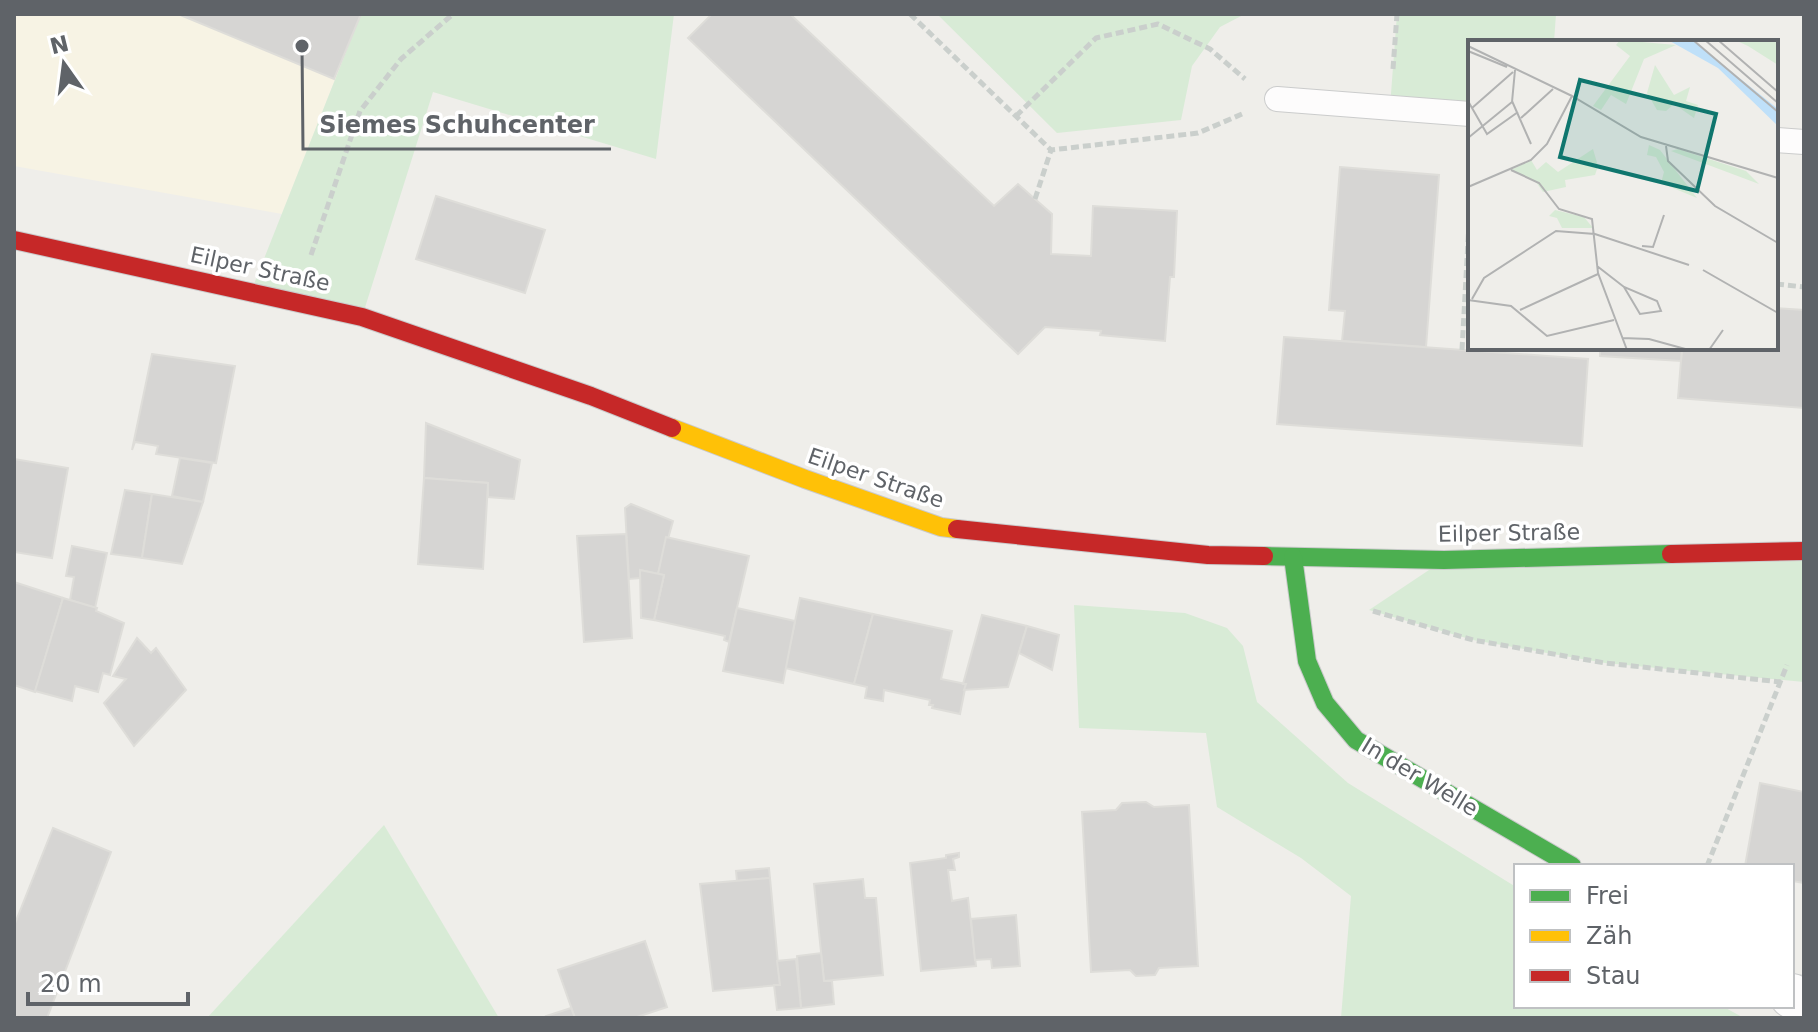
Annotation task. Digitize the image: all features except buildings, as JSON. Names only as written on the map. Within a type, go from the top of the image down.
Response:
[{"type":"main road","name":"Eilper Straße","points":[[14,240],[362,317],[591,396],[805,479],[941,527],[1208,555],[1444,560],[1804,551]]},
{"type":"main road","name":"In der Welle","points":[[1293,557],[1307,661],[1325,703],[1356,740],[1569,864]]},
{"type":"lane","points":[[1274,100],[1468,114]]},
{"type":"lane","points":[[1778,140],[1804,142]]},
{"type":"path","points":[[295,301],[360,111],[401,59],[453,14]]},
{"type":"path","points":[[910,14],[1051,150]]},
{"type":"path","points":[[1390,107],[1397,14]]},
{"type":"path","points":[[1016,116],[1096,38],[1158,24],[1210,49],[1274,100],[1198,133],[1051,150]]},
{"type":"path","points":[[1035,199],[1051,150]]},
{"type":"path","points":[[1462,350],[1468,277]]},
{"type":"path","points":[[1778,284],[1804,287]]},
{"type":"path","points":[[1368,610],[1473,640],[1531,651],[1605,663],[1781,682]]},
{"type":"path","points":[[1708,864],[1787,665]]},
{"type":"shaded area","points":[[14,14],[361,14],[282,214],[14,166]]},
{"type":"green space","points":[[361,14],[674,14],[656,159],[433,92],[362,317],[252,289]]},
{"type":"green space","points":[[937,14],[1245,14],[1220,27],[1192,66],[1181,120],[1057,133]]},
{"type":"green space","points":[[1397,14],[1556,14],[1554,40],[1468,40],[1468,114],[1390,107]]},
{"type":"green space","points":[[1804,551],[1804,682],[1605,663],[1473,640],[1369,610],[1444,560]]},
{"type":"green space","points":[[1074,605],[1185,613],[1227,628],[1243,646],[1257,702],[1348,783],[1514,886],[1514,1008],[1726,1008],[1744,1018],[1341,1018],[1351,896],[1301,858],[1217,807],[1206,733],[1079,728]]},
{"type":"green space","points":[[384,825],[499,1018],[207,1018]]},
{"type":"traffic: fast","points":[[1264,556],[1444,560],[1671,554]]},
{"type":"traffic: fast","points":[[1293,557],[1307,661],[1325,703],[1356,740],[1569,864]]},
{"type":"traffic: slow","points":[[672,428],[805,479],[941,527],[957,529]]},
{"type":"traffic: jam","points":[[14,240],[362,317],[591,396],[672,428]]},
{"type":"traffic: jam","points":[[957,529],[1208,555],[1264,556]]},
{"type":"traffic: jam","points":[[1671,554],[1804,551]]},
{"type":"place","name":"Siemes Schuhcenter","points":[[302,46]]}]
